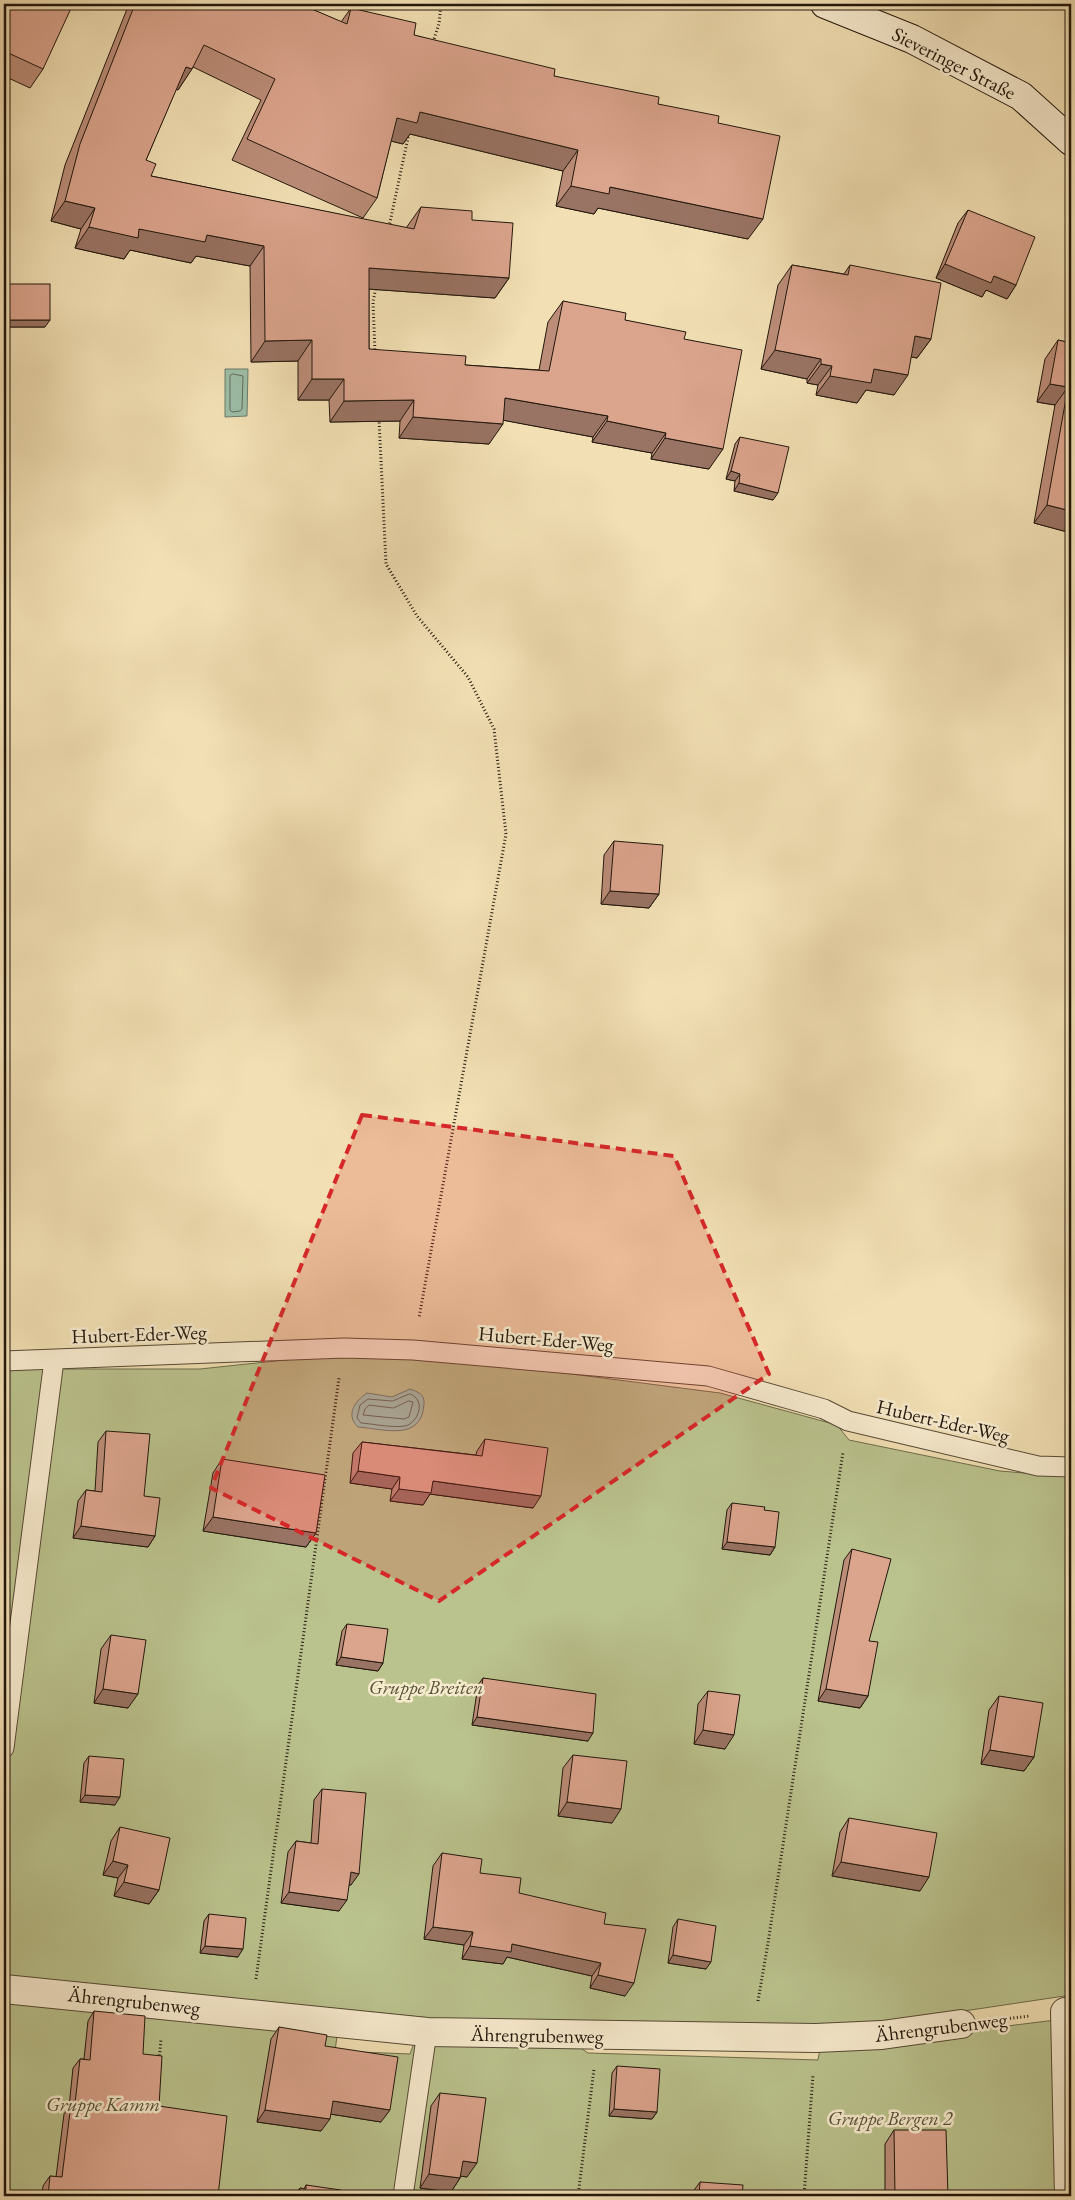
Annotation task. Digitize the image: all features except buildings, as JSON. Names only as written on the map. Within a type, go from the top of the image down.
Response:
[{"type":"street","name":"Sieveringer Straße","points":[[825,4],[912,39],[1021,96],[1071,141]]},
{"type":"street","name":"Ährengrubenweg","points":[[4,1989],[427,2032],[816,2038],[882,2035],[961,2024]]},
{"type":"street","points":[[1064,2012],[1069,2196]]},
{"type":"lane","name":"Hubert-Eder-Weg","points":[[4,1362],[344,1348],[413,1350],[708,1376],[824,1409],[848,1421],[1038,1466],[1071,1467]]},
{"type":"lane","points":[[4,1748],[54,1360]]},
{"type":"lane","points":[[403,2196],[427,2032]]},
{"type":"path","points":[[433,43],[439,24],[441,4]]},
{"type":"path","points":[[387,234],[410,128]]},
{"type":"path","points":[[376,359],[373,302],[377,283]]},
{"type":"path","points":[[379,416],[386,564],[417,616],[468,677],[494,729],[506,834],[413,1350]]},
{"type":"path","points":[[251,2013],[344,1348]]},
{"type":"path","points":[[751,2038],[768,1943],[848,1421]]},
{"type":"path","points":[[159,2062],[165,2005]]},
{"type":"path","name":"Ährengrubenweg","points":[[961,2024],[1064,2012]]},
{"type":"path","points":[[578,2196],[599,2036]]},
{"type":"path","points":[[804,2196],[816,2038]]},
{"type":"highlighted area","points":[[362,1115],[674,1156],[769,1374],[439,1601],[211,1488]]},
{"type":"green space","name":"Gruppe Breiten","points":[[341,1354],[462,1360],[720,1393],[837,1425],[849,1440],[1000,1471],[1071,1477],[1071,1995],[857,2027],[470,2022],[4,1975],[4,1369],[200,1369]]},
{"type":"green space","points":[[4,2001],[337,2036],[335,2051],[410,2054],[414,2043],[578,2046],[588,2053],[818,2060],[820,2049],[1056,2020],[1071,2196],[4,2196]]},
{"type":"water","points":[[225,369],[248,369],[247,416],[225,417]]},
{"type":"water","points":[[410,1389],[422,1396],[424,1404],[422,1416],[409,1429],[379,1430],[358,1427],[354,1422],[352,1418],[353,1408],[367,1393],[392,1397]]},
{"type":"park label","name":"Gruppe Kamm","points":[[103,2104]]},
{"type":"park label","name":"Gruppe Bergen 2","points":[[890,2118]]}]
